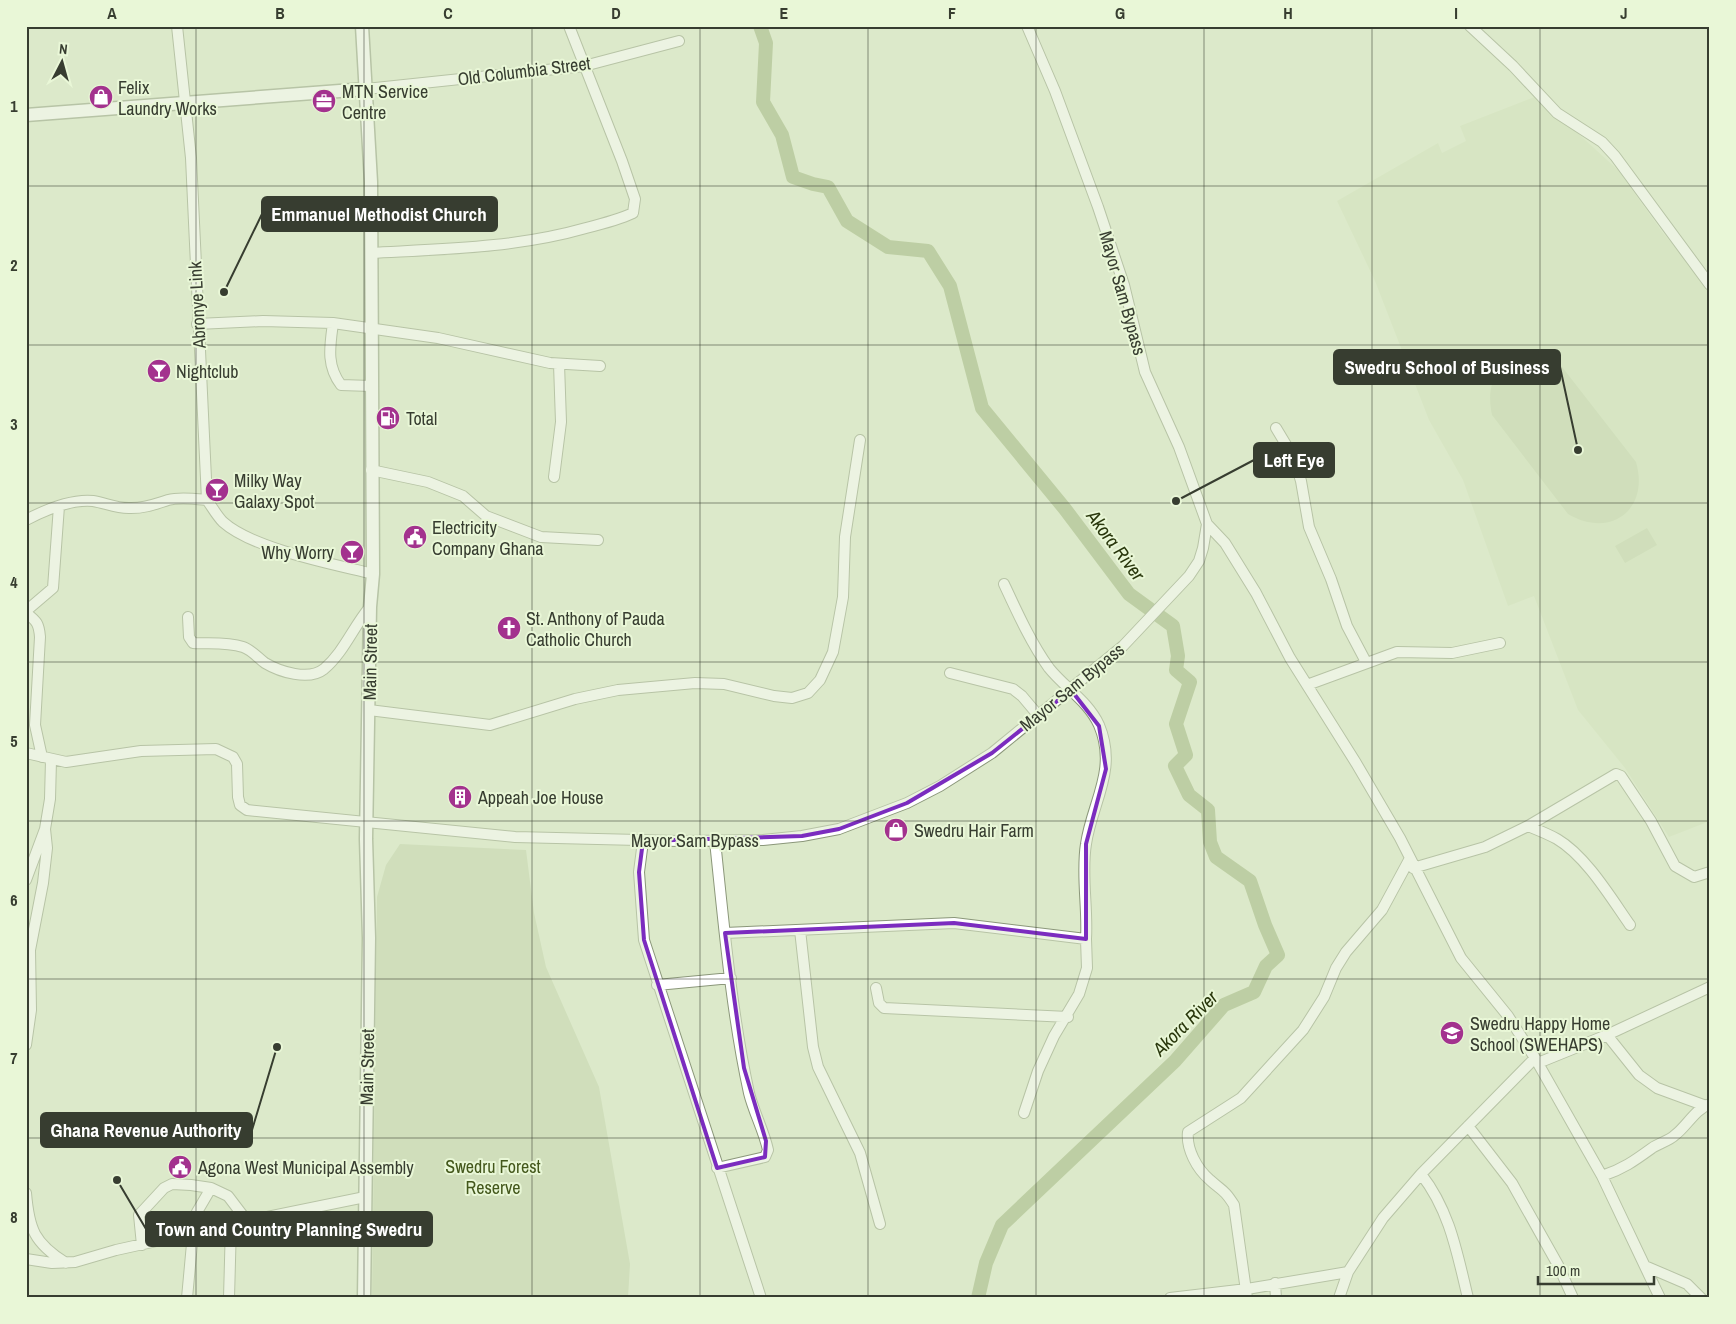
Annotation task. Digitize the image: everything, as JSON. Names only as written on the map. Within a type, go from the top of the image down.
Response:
[{"type":"main road","name":"Main Street","points":[[362,26],[366,89],[371,253],[373,574],[370,608],[367,822],[369,947],[364,1298]]},
{"type":"main road","points":[[26,115],[366,89]]},
{"type":"street","name":"Abronye Link","points":[[176,26],[187,103],[207,500]]},
{"type":"street","points":[[371,253],[518,244],[557,236],[634,213],[635,199],[622,161],[569,26]]},
{"type":"street","name":"Mayor Sam Bypass","points":[[46,759],[66,762],[141,751],[216,749],[233,757],[237,764],[238,797],[240,805],[248,810],[515,837],[715,841],[763,840],[802,836],[839,829],[882,813],[940,786],[992,753],[1123,646],[1163,605],[1189,576],[1199,561],[1207,524],[1180,447],[1145,372],[1124,285],[1098,207],[1055,91],[1028,26]]},
{"type":"street","points":[[1470,26],[1514,66],[1556,113],[1587,132],[1608,149],[1710,285]]},
{"type":"street","name":"Old Columbia Street","points":[[366,89],[584,66],[679,41]]},
{"type":"street","points":[[197,324],[263,321],[333,323],[438,338],[503,354],[559,364],[600,366]]},
{"type":"street","points":[[333,323],[330,361],[332,373],[341,385],[371,386]]},
{"type":"street","points":[[554,477],[561,422],[559,364]]},
{"type":"street","points":[[1276,428],[1294,458],[1301,481],[1309,527],[1331,579],[1347,626],[1366,662]]},
{"type":"street","points":[[370,710],[474,725],[490,725],[575,699],[618,690],[694,683],[724,684],[774,696],[792,698],[808,693],[820,680],[834,652],[843,597],[844,537],[860,440]]},
{"type":"street","points":[[371,470],[428,482],[463,496],[486,516],[541,537],[598,540]]},
{"type":"street","points":[[26,520],[59,506],[92,501],[109,507],[130,509],[157,506],[168,500],[207,500],[223,521],[237,532],[274,547],[373,574]]},
{"type":"street","points":[[26,880],[45,829],[50,799],[46,759],[35,725],[40,637],[39,624],[26,612],[52,588],[55,574],[55,536],[59,506]]},
{"type":"street","points":[[1207,524],[1225,543],[1238,563],[1290,658],[1356,763],[1400,838],[1411,864],[1461,958],[1508,1016],[1536,1060],[1602,1176],[1660,1298]]},
{"type":"street","points":[[1004,584],[1050,668],[1088,708],[1099,726],[1104,746],[1106,769],[1100,798],[1086,844],[1087,968],[1079,994],[1068,1017],[1054,1036],[1046,1053],[1024,1113]]},
{"type":"street","points":[[188,617],[189,637],[193,643],[227,643],[245,648],[266,663],[299,674],[311,674],[322,670],[342,650],[357,623],[370,608]]},
{"type":"street","points":[[1307,685],[1397,652],[1414,650],[1452,653],[1500,643]]},
{"type":"street","points":[[950,673],[1013,689],[1022,696],[1038,715]]},
{"type":"street","points":[[26,753],[46,759]]},
{"type":"street","points":[[1247,1293],[1234,1205],[1226,1192],[1209,1180],[1191,1152],[1187,1140],[1188,1132],[1242,1098],[1303,1030],[1324,997],[1336,968],[1346,952],[1382,910],[1411,864],[1485,847],[1528,826],[1616,774],[1621,776],[1651,821],[1675,866],[1694,877],[1710,872]]},
{"type":"street","points":[[1528,826],[1558,840],[1579,858],[1604,888],[1630,925]]},
{"type":"street","points":[[26,1045],[31,1010],[28,949],[43,883],[47,848],[45,829]]},
{"type":"street","points":[[643,841],[640,872],[644,940],[657,985],[686,1063],[717,1168],[761,1298]]},
{"type":"street","points":[[715,841],[731,978],[750,1095],[768,1150],[765,1156],[717,1168]]},
{"type":"street","points":[[725,933],[954,923],[1086,939]]},
{"type":"street","points":[[800,930],[813,1047],[818,1068],[860,1153],[880,1224]]},
{"type":"street","points":[[657,985],[731,978]]},
{"type":"street","points":[[1340,1298],[1348,1272],[1383,1218],[1421,1174],[1536,1060],[1606,1035],[1710,986]]},
{"type":"street","points":[[876,988],[879,1003],[884,1008],[1068,1017]]},
{"type":"street","points":[[1602,1176],[1624,1168],[1675,1135],[1708,1105],[1657,1088],[1639,1076],[1606,1035]]},
{"type":"street","points":[[1468,1126],[1512,1183],[1558,1265],[1573,1298]]},
{"type":"street","points":[[1421,1174],[1436,1193],[1443,1209],[1468,1298]]},
{"type":"street","points":[[142,1245],[138,1215],[164,1188],[172,1184],[211,1188],[228,1196],[247,1220]]},
{"type":"street","points":[[187,1298],[197,1212],[211,1188]]},
{"type":"street","points":[[26,1193],[29,1224],[36,1239],[51,1254],[66,1262]]},
{"type":"street","points":[[26,1259],[52,1263],[66,1262],[247,1220],[365,1197]]},
{"type":"street","points":[[229,1298],[231,1224]]},
{"type":"street","points":[[1645,1266],[1687,1284],[1701,1298]]},
{"type":"street","points":[[1170,1298],[1247,1293],[1275,1283],[1348,1272]]},
{"type":"street","points":[[1275,1283],[1276,1298]]},
{"type":"highlighted area","points":[[1071,690],[1099,726],[1106,769],[1086,844],[1086,939],[954,923],[725,933],[744,1068],[766,1141],[765,1157],[717,1168],[644,940],[639,872],[643,841],[802,836],[839,829],[907,803],[992,753]]},
{"type":"shaded area","points":[[1537,96],[1618,170],[1663,233],[1710,288],[1710,821],[1669,837],[1625,768],[1578,710],[1534,596],[1508,606],[1463,480],[1429,420],[1375,281],[1337,201],[1438,143],[1442,153],[1466,141],[1460,126]]},
{"type":"green space","points":[[1532,355],[1547,357],[1559,363],[1636,462],[1639,479],[1637,494],[1632,506],[1623,515],[1612,521],[1598,523],[1584,521],[1568,514],[1492,415],[1491,392],[1497,374],[1510,362]]},
{"type":"green space","points":[[1647,528],[1657,545],[1625,563],[1615,546]]},
{"type":"green space","name":"Swedru Forest Reserve","points":[[400,844],[526,850],[534,913],[546,967],[599,1087],[630,1264],[628,1298],[372,1298],[377,897],[386,865]]},
{"type":"waterway","name":"Akora River","points":[[760,26],[766,43],[763,102],[782,135],[793,177],[828,187],[847,221],[888,247],[928,251],[950,286],[982,408],[1065,509],[1129,594],[1173,626],[1178,656],[1176,670],[1190,682],[1176,724],[1186,755],[1175,766],[1189,795],[1208,810],[1210,842],[1216,857],[1250,881],[1265,925],[1278,955],[1266,966],[1254,992],[1224,1005],[1175,1061],[1002,1225],[986,1263],[978,1298]]},
{"type":"place","name":"Felix Laundry Works","points":[[101,97]]},
{"type":"place","name":"MTN Service Centre","points":[[324,101]]},
{"type":"place","name":"Emmanuel Methodist Church","points":[[224,292]]},
{"type":"place","name":"Nightclub","points":[[159,371]]},
{"type":"place","name":"Total","points":[[388,418]]},
{"type":"place","name":"Swedru School of Business","points":[[1578,450]]},
{"type":"place","name":"Milky Way Galaxy Spot","points":[[217,490]]},
{"type":"place","name":"Left Eye","points":[[1176,501]]},
{"type":"place","name":"Electricity Company Ghana","points":[[415,537]]},
{"type":"place","name":"Why Worry","points":[[352,552]]},
{"type":"place","name":"St. Anthony of Pauda Catholic Church","points":[[509,628]]},
{"type":"place","name":"Appeah Joe House","points":[[460,797]]},
{"type":"place","name":"Swedru Hair Farm","points":[[896,830]]},
{"type":"place","name":"Swedru Happy Home School (SWEHAPS)","points":[[1452,1033]]},
{"type":"place","name":"Ghana Revenue Authority","points":[[277,1047]]},
{"type":"place","name":"Agona West Municipal Assembly","points":[[180,1167]]},
{"type":"place","name":"Town and Country Planning Swedru","points":[[117,1180]]}]
